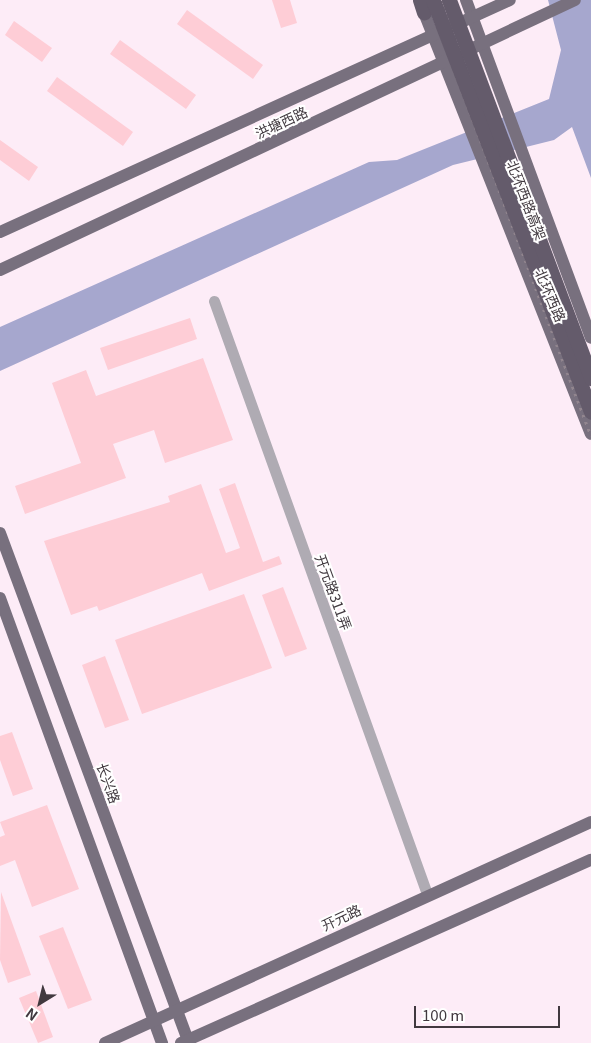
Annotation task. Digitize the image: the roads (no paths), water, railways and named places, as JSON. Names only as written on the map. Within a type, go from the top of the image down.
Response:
[{"type":"highway","name":"北环西路高架","points":[[448,0],[591,378]]},
{"type":"highway","name":"北环西路高架","points":[[424,3],[591,412]]},
{"type":"main road","name":"北环西路","points":[[466,0],[528,174],[591,338]]},
{"type":"main road","name":"洪塘西路","points":[[4,230],[510,0]]},
{"type":"main road","name":"洪塘西路","points":[[0,270],[482,46],[574,0]]},
{"type":"main road","name":"北环西路","points":[[424,3],[434,36],[492,192],[591,434]]},
{"type":"main road","name":"长兴路","points":[[0,533],[177,1011],[186,1042]]},
{"type":"main road","points":[[0,598],[162,1043]]},
{"type":"main road","name":"开元路","points":[[105,1043],[427,894],[591,822]]},
{"type":"main road","points":[[186,1042],[591,860]]},
{"type":"street","name":"开元路311弄","points":[[214,301],[427,894]]},
{"type":"water","points":[[548,0],[591,0],[591,178],[572,127],[554,140],[453,165],[0,371],[0,327],[369,162],[397,160],[549,99],[561,50]]},
{"type":"railway","points":[[428,0],[591,436]]},
{"type":"railway","points":[[442,0],[591,398]]}]
